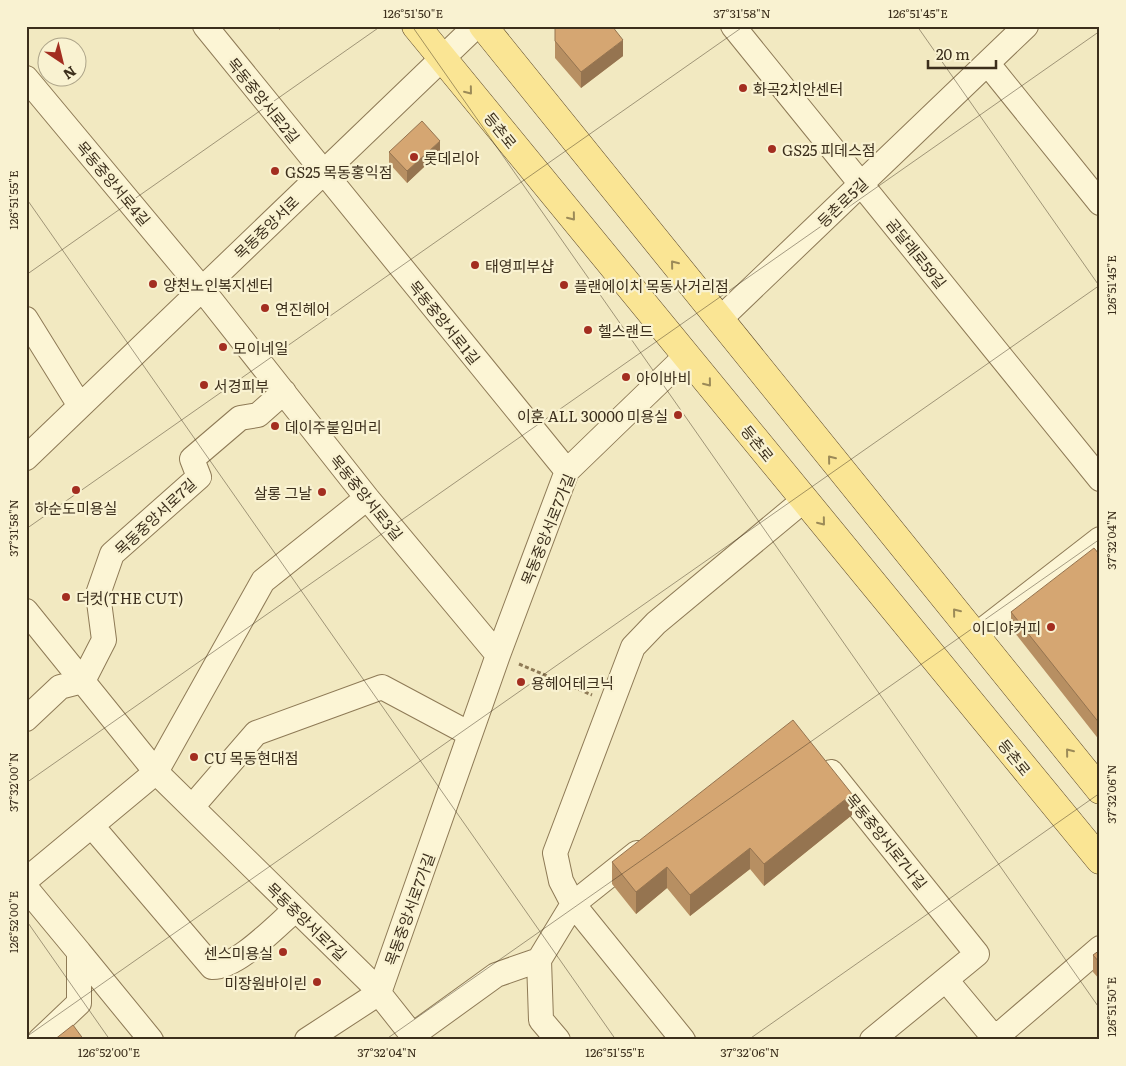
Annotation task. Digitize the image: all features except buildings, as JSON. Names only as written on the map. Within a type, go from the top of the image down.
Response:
[{"type":"main road","name":"등촌로","points":[[416,26],[1100,860]]},
{"type":"main road","points":[[484,26],[719,320],[1100,790]]},
{"type":"street","name":"목동중앙서로2길","points":[[205,26],[322,173]]},
{"type":"street","name":"목동중앙서로","points":[[26,458],[476,26]]},
{"type":"street","name":"곰달래로59길","points":[[733,26],[1100,479]]},
{"type":"street","name":"등촌로5길","points":[[719,320],[1026,26]]},
{"type":"street","points":[[988,64],[1100,203]]},
{"type":"street","name":"목동중앙서로4길","points":[[26,78],[202,289]]},
{"type":"street","name":"목동중앙서로1길","points":[[322,173],[567,471]]},
{"type":"street","name":"목동중앙서로3길","points":[[202,289],[367,498],[498,655]]},
{"type":"street","points":[[26,319],[80,406]]},
{"type":"street","name":"목동중앙서로7가길","points":[[379,993],[498,655],[567,471],[686,356]]},
{"type":"street","name":"목동중앙서로7길","points":[[84,681],[104,640],[98,594],[112,554],[199,477],[192,459],[240,418],[258,415],[284,392]]},
{"type":"street","points":[[26,880],[156,772],[263,581],[367,498]]},
{"type":"street","points":[[683,1040],[573,904],[561,881],[555,853],[633,647],[656,623],[804,500]]},
{"type":"street","points":[[975,636],[1100,539]]},
{"type":"street","name":"목동중앙서로7길","points":[[26,611],[156,772],[379,993],[415,1038]]},
{"type":"street","points":[[26,719],[60,687],[84,681]]},
{"type":"street","points":[[192,807],[256,733],[382,687],[470,734]]},
{"type":"street","name":"목동중앙서로7나길","points":[[820,758],[977,954],[872,1040]]},
{"type":"street","points":[[92,826],[212,967],[218,967],[234,960],[295,910]]},
{"type":"street","points":[[558,1040],[541,1020],[538,960],[573,904],[657,837]]},
{"type":"street","points":[[26,888],[151,1040]]},
{"type":"street","points":[[946,980],[994,1039],[1100,948]]},
{"type":"street","points":[[40,1040],[79,1003],[78,952]]},
{"type":"street","points":[[415,1038],[496,974],[538,960]]},
{"type":"street","points":[[307,1040],[379,993]]},
{"type":"path","points":[[498,655],[613,704]]},
{"type":"place","name":"화곡2치안센터","points":[[743,88]]},
{"type":"place","name":"GS25 피데스점","points":[[772,149]]},
{"type":"place","name":"롯데리아","points":[[414,157]]},
{"type":"place","name":"GS25 목동홍익점","points":[[275,171]]},
{"type":"place","name":"태영피부샵","points":[[475,265]]},
{"type":"place","name":"양천노인복지센터","points":[[153,284]]},
{"type":"place","name":"플랜에이치 목동사거리점","points":[[564,285]]},
{"type":"place","name":"연진헤어","points":[[265,308]]},
{"type":"place","name":"헬스랜드","points":[[588,330]]},
{"type":"place","name":"모이네일","points":[[223,347]]},
{"type":"place","name":"아이바비","points":[[626,377]]},
{"type":"place","name":"서경피부","points":[[204,385]]},
{"type":"place","name":"이훈 ALL 30000 미용실","points":[[678,415]]},
{"type":"place","name":"데이주붙임머리","points":[[275,426]]},
{"type":"place","name":"하순도미용실","points":[[76,490]]},
{"type":"place","name":"살롱 그날","points":[[322,492]]},
{"type":"place","name":"더컷(THE CUT)","points":[[66,597]]},
{"type":"place","name":"이디야커피","points":[[1051,627]]},
{"type":"place","name":"용헤어테크닉","points":[[521,682]]},
{"type":"place","name":"CU 목동현대점","points":[[194,757]]},
{"type":"place","name":"센스미용실","points":[[283,952]]},
{"type":"place","name":"미장원바이린","points":[[317,982]]}]
